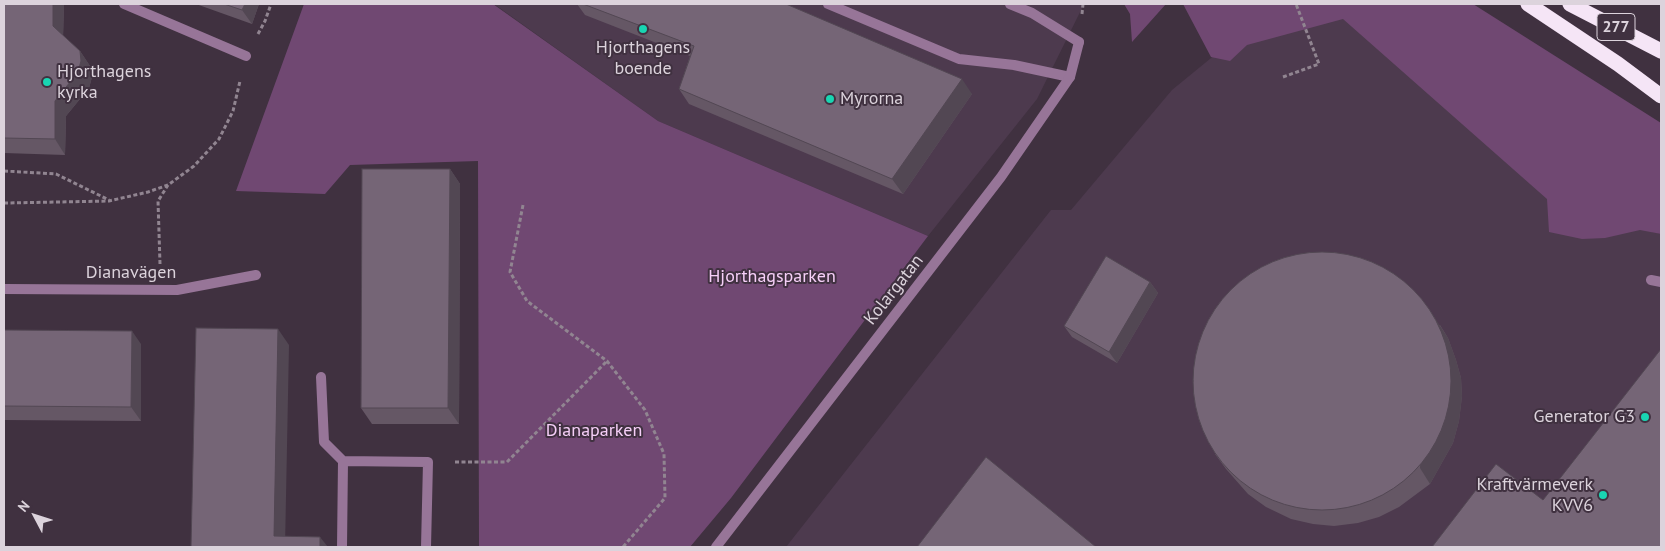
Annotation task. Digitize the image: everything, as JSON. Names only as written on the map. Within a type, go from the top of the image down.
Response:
[{"type":"highway","points":[[1528,4],[1618,64],[1661,96]]},
{"type":"highway","name":"277","points":[[1570,4],[1661,51]]},
{"type":"street","points":[[124,4],[246,56]]},
{"type":"street","points":[[828,4],[959,59],[1014,65],[1070,77]]},
{"type":"street","name":"Kolargatan","points":[[716,547],[1001,177],[1070,77],[1079,42],[1032,13],[1010,4]]},
{"type":"street","name":"Dianavägen","points":[[4,289],[177,290],[256,275]]},
{"type":"street","points":[[322,377],[324,442],[343,461],[428,462],[426,547]]},
{"type":"street","points":[[342,547],[343,461]]},
{"type":"path","points":[[4,203],[109,201],[148,192],[168,185],[194,166],[219,139],[233,111],[246,56],[265,21],[271,4]]},
{"type":"path","points":[[1282,76],[1319,64],[1296,4]]},
{"type":"path","points":[[4,171],[56,174],[109,201]]},
{"type":"path","points":[[160,290],[158,201],[168,185]]},
{"type":"path","points":[[523,205],[510,272],[527,300],[607,361],[645,410],[664,454],[665,498],[623,547]]},
{"type":"path","points":[[428,462],[508,462],[607,361]]},
{"type":"shaded area","points":[[494,4],[1084,4],[1037,99],[928,236],[658,121]]},
{"type":"shaded area","points":[[1351,4],[1652,232],[1661,234],[1661,547],[786,547],[1051,210],[1071,210],[1172,90],[1216,54]]},
{"type":"green space","name":"Hjorthagsparken","points":[[304,4],[493,4],[658,121],[928,236],[731,498],[690,547],[479,547],[478,161],[350,165],[325,194],[236,191]]},
{"type":"green space","points":[[1124,4],[1166,4],[1132,42],[1130,14]]},
{"type":"green space","points":[[1183,4],[1473,4],[1661,123],[1661,234],[1640,230],[1605,238],[1582,239],[1549,232],[1547,199],[1343,19],[1247,45],[1230,61],[1211,57]]},
{"type":"building","name":"Hjorthagens kyrka","points":[[4,4],[53,4],[53,26],[80,51],[81,61],[78,72],[55,101],[55,139],[4,138]]},
{"type":"building","points":[[224,4],[245,4],[242,10]]},
{"type":"building","name":"Myrorna","points":[[583,4],[786,4],[962,79],[892,179],[679,89],[694,46]]},
{"type":"building","points":[[362,169],[450,169],[448,408],[361,408]]},
{"type":"building","points":[[1322,252],[1347,255],[1383,267],[1413,290],[1436,320],[1448,356],[1451,381],[1448,406],[1436,442],[1413,472],[1383,495],[1347,507],[1322,510],[1297,507],[1261,495],[1231,472],[1208,442],[1196,406],[1193,381],[1196,356],[1208,320],[1231,290],[1261,267],[1297,255]]},
{"type":"building","points":[[1106,256],[1150,282],[1109,352],[1064,326]]},
{"type":"building","points":[[196,328],[278,329],[274,536],[320,537],[320,547],[191,547]]},
{"type":"building","points":[[4,330],[132,331],[131,407],[4,406]]},
{"type":"building","points":[[1661,349],[1661,547],[1432,547],[1496,464],[1543,500]]},
{"type":"building","points":[[986,457],[1096,547],[917,547]]},
{"type":"place","name":"Hjorthagens boende","points":[[643,29]]},
{"type":"place","name":"Hjorthagens kyrka","points":[[47,82]]},
{"type":"place","name":"Myrorna","points":[[830,99]]},
{"type":"place","name":"Generator G3","points":[[1645,417]]},
{"type":"place","name":"Kraftvärmeverk KVV6","points":[[1603,495]]},
{"type":"park label","name":"Dianaparken","points":[[594,431]]}]
